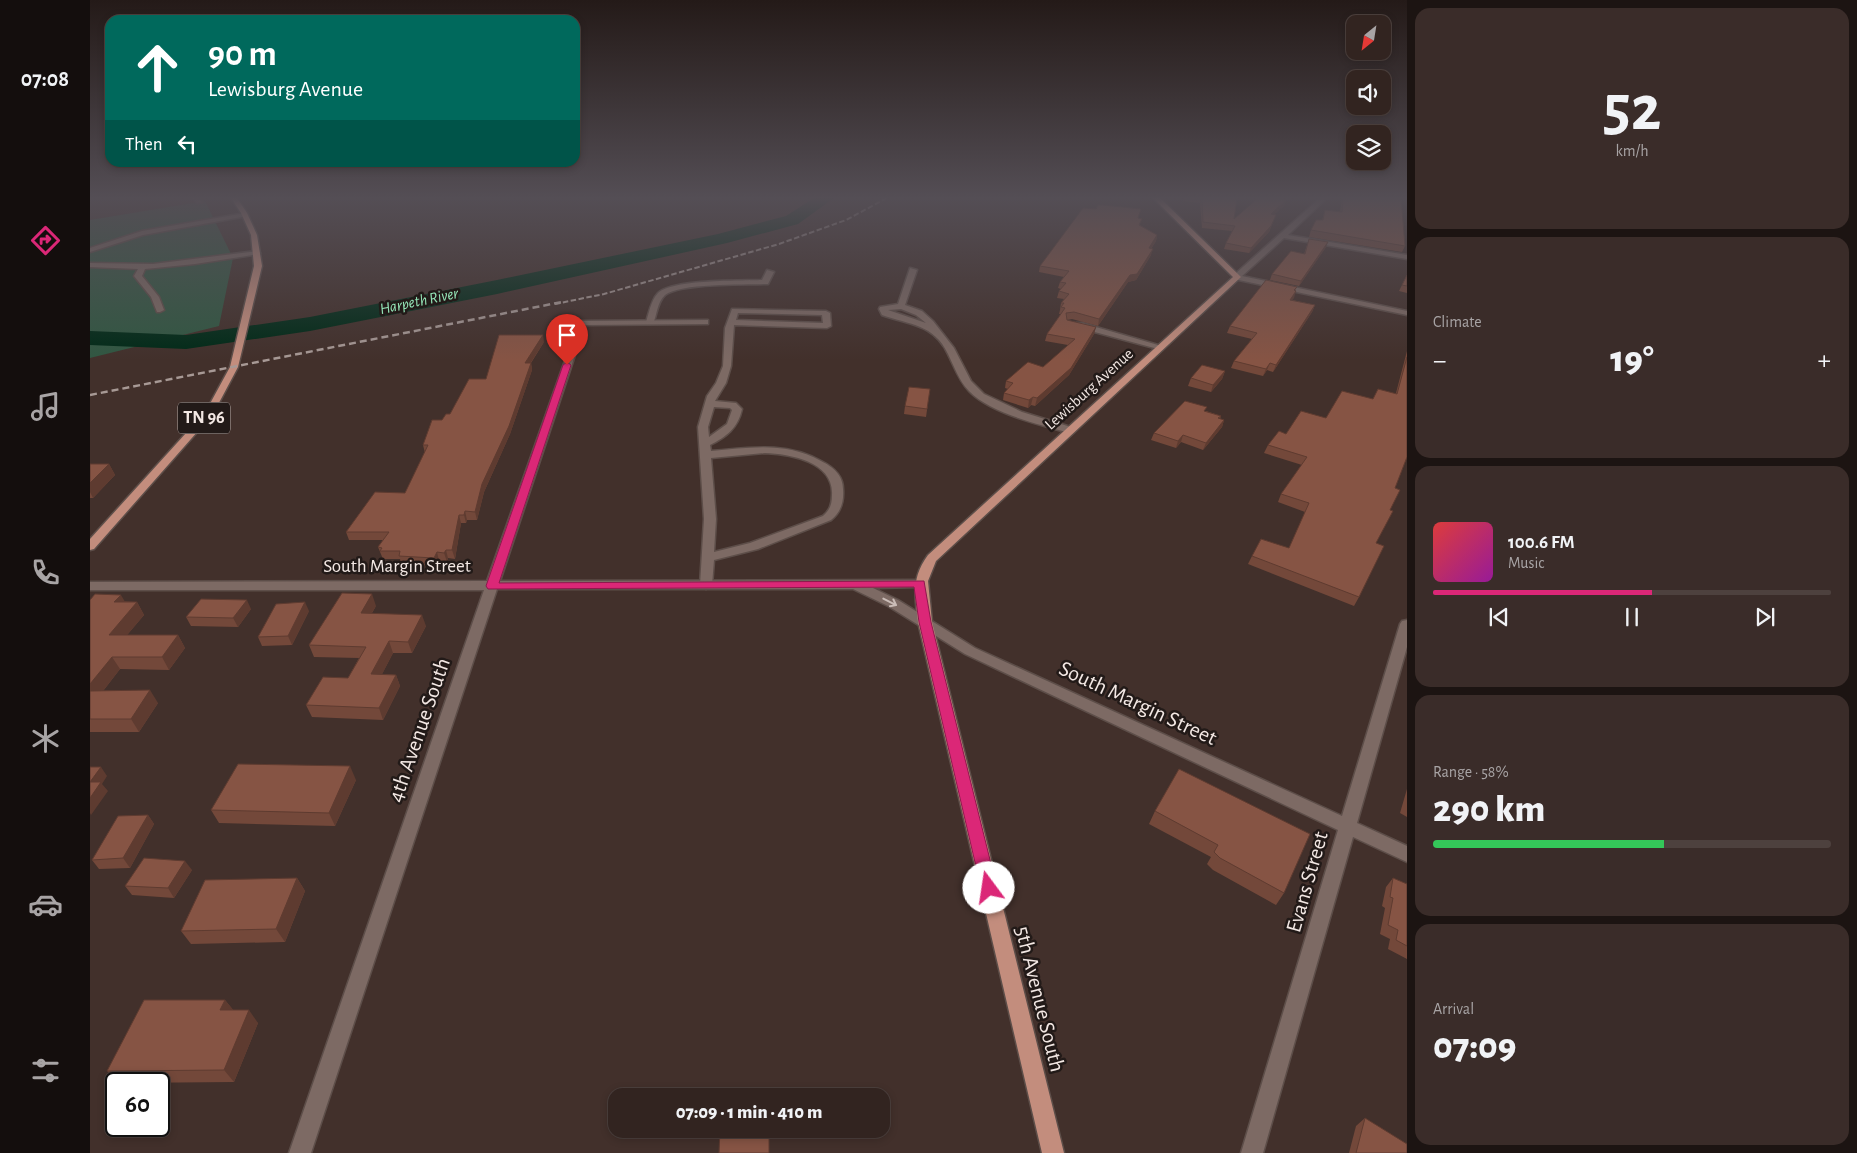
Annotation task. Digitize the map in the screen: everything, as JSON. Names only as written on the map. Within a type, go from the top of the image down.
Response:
[{"type":"main road","points":[[1211,252],[1237,277]]},
{"type":"main road","name":"TN 96","points":[[90,546],[210,412],[235,364],[258,266],[257,253]]},
{"type":"main road","name":"Lewisburg Avenue","points":[[925,622],[920,583],[924,566],[1237,277]]},
{"type":"main road","name":"5th Avenue South","points":[[925,622],[1053,1153]]},
{"type":"street","points":[[1237,277],[1266,252]]},
{"type":"street","points":[[1377,252],[1407,257]]},
{"type":"street","points":[[90,265],[110,267],[143,266],[257,253]]},
{"type":"street","points":[[143,266],[138,276],[155,297],[160,310]]},
{"type":"street","points":[[901,306],[913,270]]},
{"type":"street","points":[[704,322],[650,322],[660,295],[668,290],[721,283],[765,282],[770,272]]},
{"type":"street","points":[[1237,277],[1407,313]]},
{"type":"street","points":[[934,330],[894,317],[885,313],[883,309],[901,306],[918,311],[927,318],[945,343],[972,389],[984,397],[1029,418],[1070,430]]},
{"type":"street","points":[[706,584],[710,519],[703,428],[712,396],[721,383],[727,366],[729,328],[734,311],[826,313],[827,326],[732,322]]},
{"type":"street","name":"4th Avenue South","points":[[300,1153],[582,323],[650,322]]},
{"type":"street","points":[[1069,323],[1161,347]]},
{"type":"street","points":[[706,449],[729,429],[736,420],[737,409],[733,405],[710,404]]},
{"type":"street","points":[[706,449],[763,448],[790,450],[817,462],[829,470],[837,479],[838,491],[837,505],[834,513],[827,518],[754,546],[707,558]]},
{"type":"street","name":"South Margin Street","points":[[90,586],[854,585],[920,583]]},
{"type":"street","name":"South Margin Street","points":[[854,585],[894,603],[970,651],[1407,854]]},
{"type":"street","name":"Evans Street","points":[[1252,1153],[1407,624]]},
{"type":"green space","points":[[90,252],[230,252],[233,258],[219,326],[90,358]]},
{"type":"building","points":[[1051,252],[1151,252],[1137,274],[1130,275],[1099,319],[1074,312],[1066,313],[1067,320],[1096,327],[1071,368],[1037,398],[1033,397],[1029,400],[1004,393],[1013,383],[1006,381],[1028,362],[1043,367],[1075,339],[1047,334],[1065,308],[1061,307],[1064,303],[1061,303],[1069,294],[1059,291],[1066,283],[1060,282],[1069,271],[1040,266]]},
{"type":"building","points":[[1290,252],[1305,254],[1306,252],[1321,252],[1301,281],[1272,274]]},
{"type":"building","points":[[1407,275],[1407,286],[1402,285]]},
{"type":"building","points":[[1266,280],[1297,287],[1290,300],[1315,305],[1276,365],[1270,363],[1266,369],[1234,361],[1257,333],[1230,326]]},
{"type":"building","points":[[499,335],[543,335],[525,363],[531,363],[509,426],[482,484],[475,512],[465,511],[464,515],[459,515],[452,550],[446,550],[444,553],[437,552],[434,558],[399,556],[400,551],[380,551],[382,548],[378,547],[389,532],[346,532],[375,492],[405,493],[428,445],[423,445],[432,420],[442,420],[446,414],[450,414],[469,379],[486,379]]},
{"type":"building","points":[[1407,357],[1407,457],[1395,488],[1400,490],[1390,510],[1393,511],[1376,543],[1384,546],[1359,597],[1252,556],[1261,539],[1289,548],[1309,503],[1281,494],[1307,457],[1268,445],[1279,431],[1286,434],[1301,411],[1326,418],[1342,391],[1373,399],[1378,389],[1397,394]]},
{"type":"building","points":[[1202,365],[1225,371],[1213,385],[1191,378]]},
{"type":"building","points":[[909,387],[930,389],[927,409],[905,406]]},
{"type":"building","points":[[1185,401],[1207,407],[1204,411],[1221,416],[1218,418],[1224,420],[1206,443],[1183,435],[1178,441],[1154,433]]},
{"type":"building","points":[[90,464],[109,464],[90,483]]},
{"type":"building","points":[[342,593],[372,594],[361,613],[422,615],[408,642],[389,641],[371,674],[396,675],[379,708],[306,705],[323,677],[348,678],[366,647],[309,645]]},
{"type":"building","points":[[95,594],[121,595],[114,602],[137,602],[109,635],[178,635],[162,657],[112,657],[90,684],[90,600]]},
{"type":"building","points":[[201,599],[247,600],[233,618],[186,617]]},
{"type":"building","points":[[305,602],[288,636],[258,637],[276,604]]},
{"type":"building","points":[[150,690],[131,719],[90,719],[90,691]]},
{"type":"building","points":[[238,764],[350,766],[329,813],[211,810]]},
{"type":"building","points":[[90,767],[101,767],[90,782]]},
{"type":"building","points":[[1179,769],[1310,834],[1284,893],[1220,858],[1214,852],[1218,845],[1155,811]]},
{"type":"building","points":[[90,782],[101,782],[90,798]]},
{"type":"building","points":[[148,815],[123,858],[92,860],[118,816]]},
{"type":"building","points":[[144,858],[185,861],[168,888],[125,886]]},
{"type":"building","points":[[297,878],[276,929],[181,931],[205,880]]},
{"type":"building","points":[[1393,878],[1407,884],[1407,946],[1396,940],[1398,930],[1388,925],[1393,898],[1390,897]]},
{"type":"building","points":[[144,1000],[225,1000],[220,1010],[249,1010],[224,1070],[107,1071]]},
{"type":"building","points":[[1365,1118],[1407,1144],[1407,1153],[1356,1153]]},
{"type":"building","points":[[720,1138],[769,1138],[769,1153],[719,1153]]},
{"type":"waterway","name":"Harpeth River","points":[[90,338],[186,342],[310,324],[661,252]]},
{"type":"railway","points":[[555,304],[604,294],[752,252]]},
{"type":"railway","points":[[90,395],[562,302]]},
{"type":"route","points":[[567,365],[492,586],[894,585],[920,583],[925,622],[989,888]]}]
